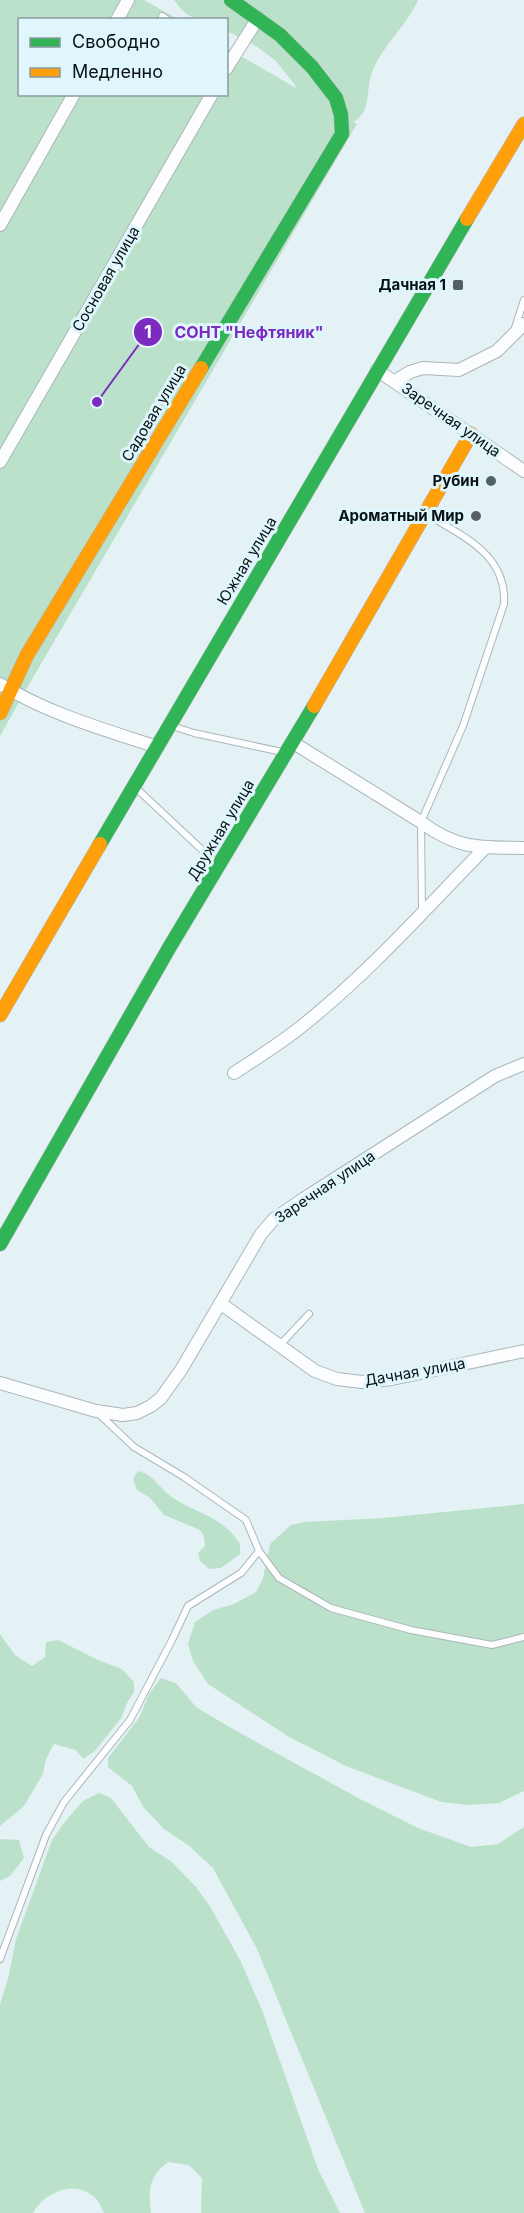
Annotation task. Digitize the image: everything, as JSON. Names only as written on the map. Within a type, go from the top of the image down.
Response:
[{"type":"street","points":[[118,18],[128,0]]},
{"type":"street","points":[[230,53],[258,18],[231,0]]},
{"type":"street","name":"Садовая улица","points":[[0,713],[5,688],[27,656],[342,134],[342,120],[335,96],[294,46],[258,18]]},
{"type":"street","points":[[0,225],[73,96]]},
{"type":"street","name":"Сосновая улица","points":[[0,462],[211,96]]},
{"type":"street","name":"Южная улица","points":[[0,1015],[377,370],[524,124]]},
{"type":"street","points":[[395,381],[410,372],[423,368],[459,370],[497,351],[524,324]]},
{"type":"street","name":"Заречная улица","points":[[377,370],[524,471]]},
{"type":"street","name":"Дружная улица","points":[[0,1244],[169,948],[471,434]]},
{"type":"street","points":[[5,688],[62,715],[157,747]]},
{"type":"street","points":[[289,747],[421,822],[438,836],[456,843],[524,848]]},
{"type":"street","points":[[234,1073],[301,1027],[318,1012],[379,957],[486,847]]},
{"type":"street","name":"Заречная улица","points":[[0,1383],[96,1411],[123,1415],[137,1413],[161,1398],[181,1370],[261,1234],[274,1220],[304,1198],[495,1076],[524,1064]]},
{"type":"street","name":"Дачная улица","points":[[220,1303],[315,1371],[337,1379],[362,1382],[392,1379],[524,1351]]},
{"type":"lane","points":[[512,337],[524,300]]},
{"type":"lane","points":[[423,912],[421,822],[463,726],[504,604],[505,589],[500,574],[489,557],[475,544],[426,514]]},
{"type":"lane","points":[[169,725],[194,734],[289,747]]},
{"type":"lane","points":[[134,787],[219,866]]},
{"type":"lane","points":[[279,1346],[309,1314]]},
{"type":"lane","points":[[96,1411],[134,1447],[184,1477],[246,1520],[259,1551],[279,1578],[331,1608],[411,1630],[492,1645],[524,1636]]},
{"type":"lane","points":[[0,1959],[46,1835],[64,1802],[130,1720],[188,1606],[242,1574],[259,1551]]},
{"type":"green space","points":[[0,0],[144,0],[176,18],[18,18],[18,96],[228,96],[228,49],[298,89],[276,61],[256,46],[228,32],[228,18],[196,18],[185,13],[174,0],[418,0],[375,66],[365,108],[359,118],[353,122],[357,124],[0,736]]},
{"type":"green space","points":[[138,1471],[153,1479],[175,1499],[219,1522],[240,1544],[240,1554],[221,1568],[209,1569],[200,1561],[198,1553],[205,1546],[204,1536],[200,1530],[164,1515],[150,1498],[137,1490],[133,1479]]},
{"type":"green space","points":[[524,1504],[524,1791],[499,1803],[468,1805],[441,1802],[346,1766],[289,1737],[208,1684],[193,1661],[188,1644],[195,1622],[213,1610],[234,1604],[256,1592],[263,1578],[270,1544],[291,1525]]},
{"type":"green space","points":[[0,1634],[15,1655],[32,1666],[45,1657],[46,1642],[58,1640],[122,1669],[134,1682],[134,1692],[122,1717],[95,1751],[83,1759],[76,1750],[54,1744],[46,1759],[43,1774],[24,1806],[0,1826]]},
{"type":"green space","points":[[161,1678],[176,1683],[196,1707],[231,1728],[418,1828],[471,1847],[498,1844],[524,1827],[524,2213],[365,2213],[257,1949],[213,1868],[188,1845],[164,1829],[144,1808],[132,1786],[108,1767],[108,1758],[139,1718],[149,1694]]},
{"type":"green space","points":[[99,1793],[111,1798],[149,1847],[172,1862],[196,1887],[211,1908],[240,1960],[262,2010],[318,2169],[340,2213],[201,2213],[202,2178],[189,2165],[168,2162],[153,2178],[151,2184],[151,2213],[104,2213],[98,2201],[90,2193],[72,2189],[53,2193],[38,2205],[33,2213],[0,2213],[0,2004],[16,1939],[52,1840],[83,1801]]},
{"type":"green space","points":[[0,1839],[19,1840],[24,1858],[10,1876],[0,1881]]},
{"type":"traffic: fast","points":[[201,368],[342,134],[341,115],[336,98],[312,67],[280,35],[231,0]]},
{"type":"traffic: fast","points":[[100,844],[467,219]]},
{"type":"traffic: fast","points":[[0,1244],[169,948],[314,706]]},
{"type":"traffic: slow","points":[[467,219],[524,124]]},
{"type":"traffic: slow","points":[[0,713],[27,655],[201,368]]},
{"type":"traffic: slow","points":[[314,706],[471,434]]},
{"type":"traffic: slow","points":[[0,1015],[100,844]]},
{"type":"place","name":"Дачная 1","points":[[458,285]]},
{"type":"place","name":"СОНТ \"Нефтяник\"","points":[[97,402]]},
{"type":"place","name":"Рубин","points":[[491,481]]},
{"type":"place","name":"Ароматный Мир","points":[[476,516]]}]
